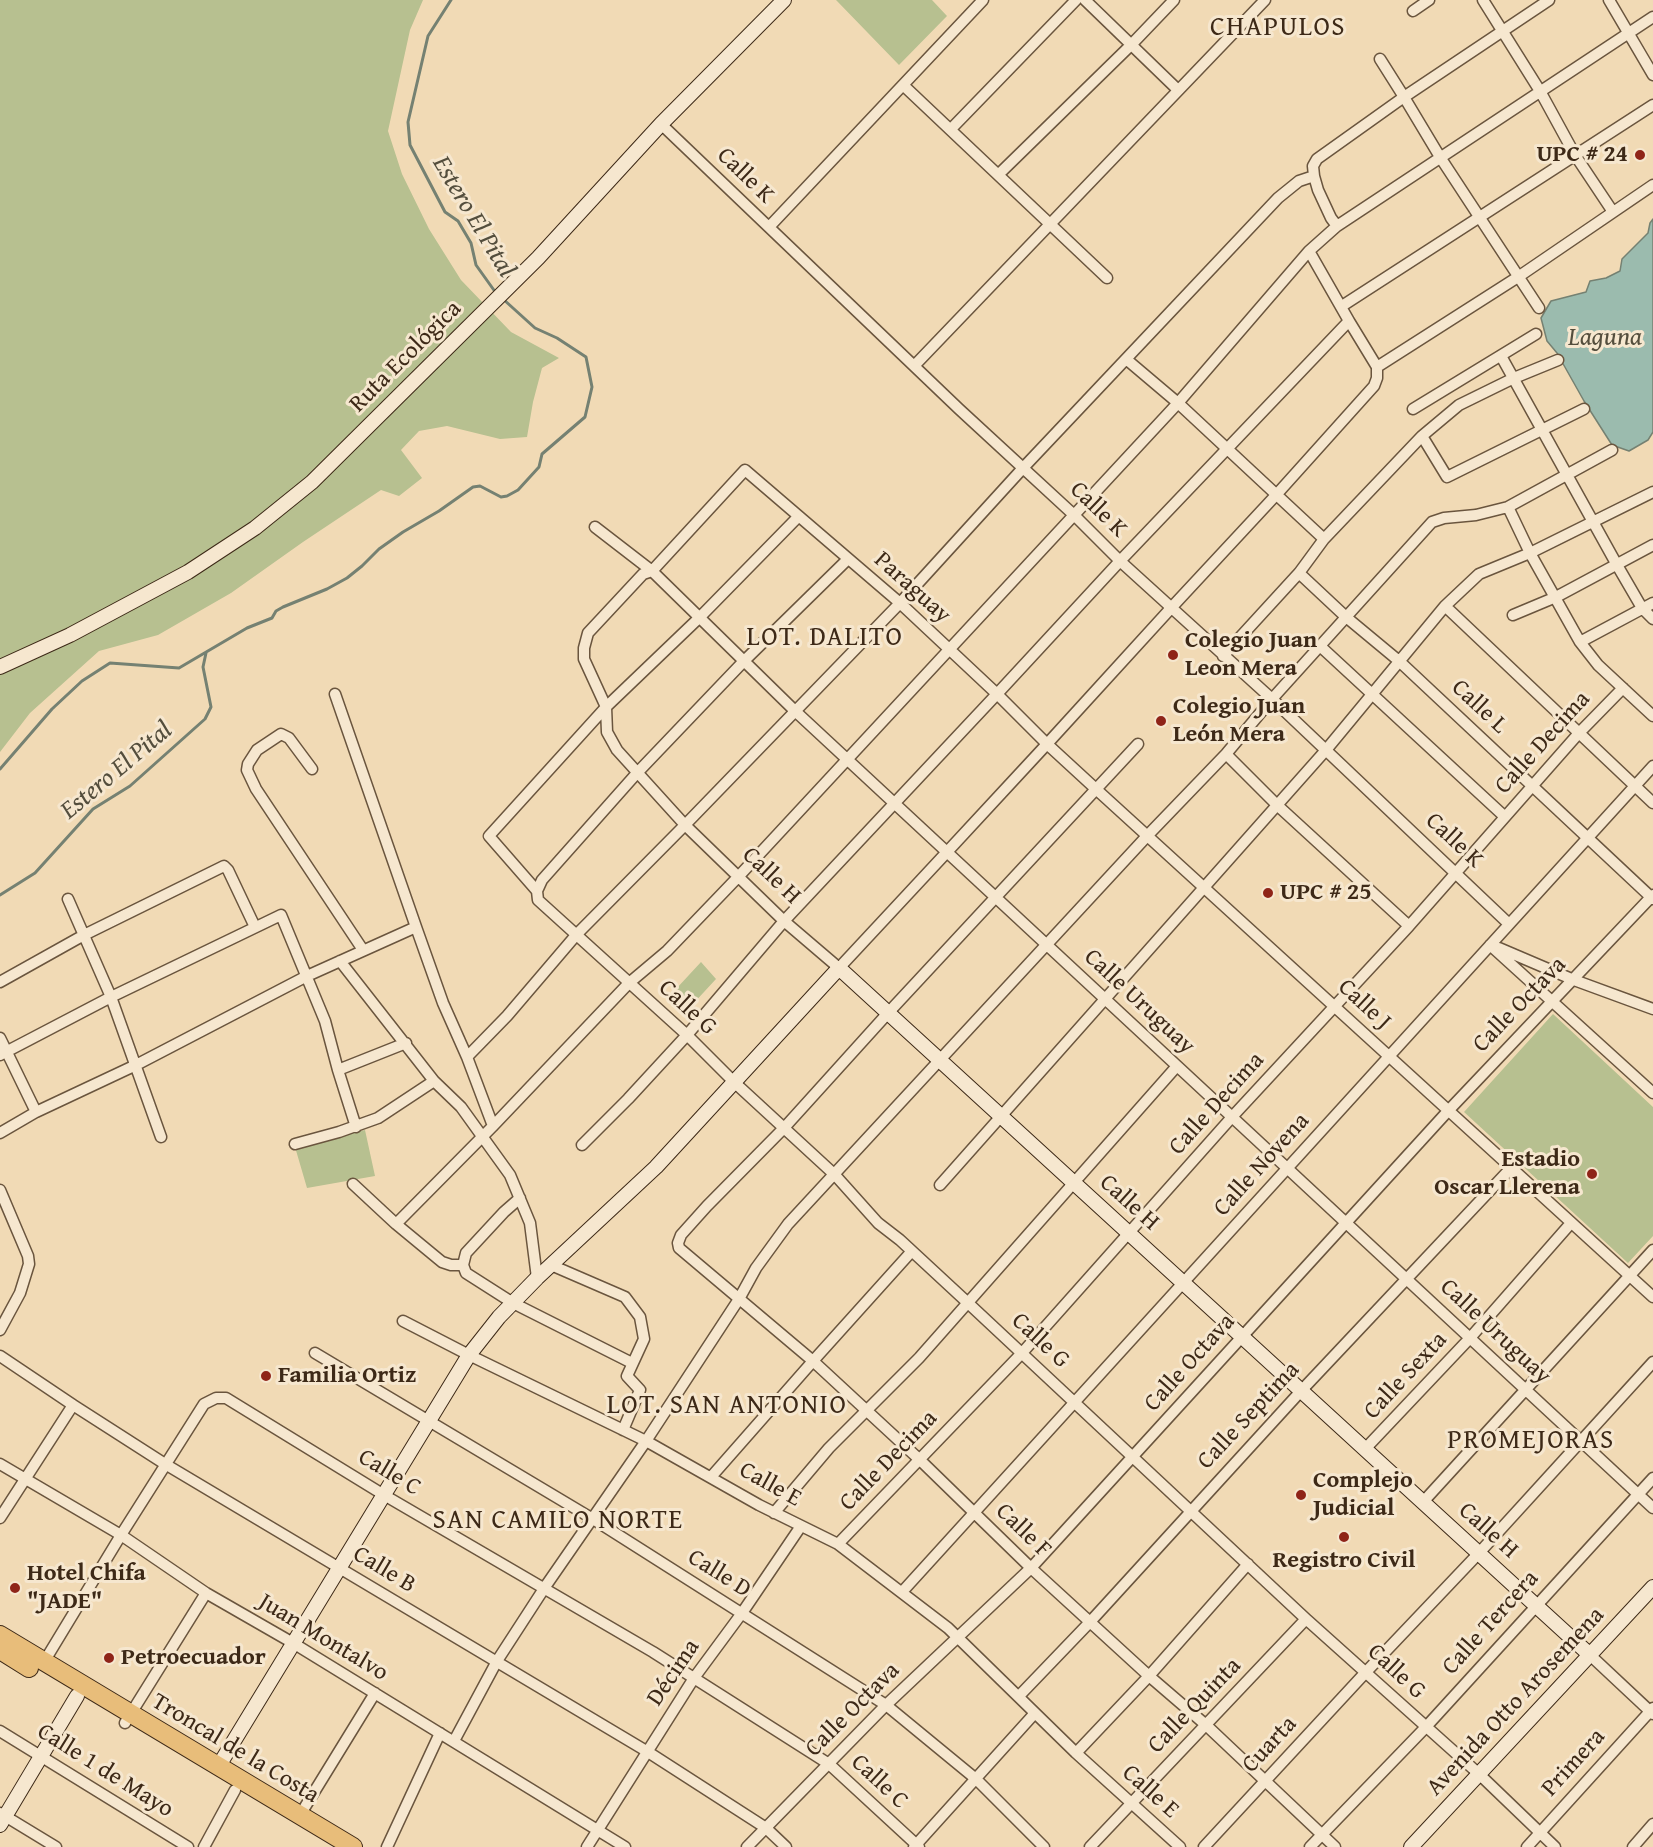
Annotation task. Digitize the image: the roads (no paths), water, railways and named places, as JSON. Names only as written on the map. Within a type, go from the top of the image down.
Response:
[{"type":"highway","name":"Troncal de la Costa","points":[[0,1635],[235,1790],[331,1847]]},
{"type":"highway","name":"Troncal de la Costa","points":[[0,1650],[77,1696],[127,1719],[218,1767],[353,1847]]},
{"type":"street","name":"Ruta Ecológica","points":[[0,667],[70,634],[188,572],[255,528],[312,482],[538,258],[660,124],[783,0]]},
{"type":"street","points":[[769,227],[983,0]]},
{"type":"street","points":[[951,129],[1076,0]]},
{"type":"street","points":[[1085,0],[1178,90]]},
{"type":"street","points":[[999,174],[1174,0]]},
{"type":"street","points":[[914,366],[1265,0]]},
{"type":"street","points":[[1413,11],[1429,0]]},
{"type":"street","points":[[1483,0],[1575,154],[1613,212]]},
{"type":"street","points":[[1337,226],[1331,218],[1314,176],[1313,166],[1317,159],[1404,97],[1549,0]]},
{"type":"street","points":[[1609,0],[1653,75]]},
{"type":"street","points":[[396,1224],[629,983],[667,951],[739,876],[1178,403],[1309,251],[1337,226],[1653,17]]},
{"type":"street","points":[[1380,59],[1440,157],[1539,308]]},
{"type":"street","points":[[903,85],[1107,278]]},
{"type":"street","points":[[1342,306],[1653,105]]},
{"type":"street","name":"Calle K","points":[[660,124],[1120,561],[1272,699],[1509,924]]},
{"type":"street","points":[[467,1057],[507,1016],[577,934],[900,603],[1023,468],[1278,198],[1299,181],[1314,176]]},
{"type":"street","points":[[1377,368],[1518,277],[1653,185]]},
{"type":"street","points":[[218,1767],[469,1355],[499,1317],[537,1278],[656,1167],[1374,386],[1377,368],[1309,251]]},
{"type":"street","points":[[582,1145],[687,1035],[784,921],[1120,561],[1350,321]]},
{"type":"street","points":[[1413,409],[1536,334]]},
{"type":"street","points":[[1501,356],[1544,430],[1592,522],[1642,608],[1653,619]]},
{"type":"street","points":[[1126,359],[1178,403],[1324,539]]},
{"type":"street","points":[[1223,656],[1299,573],[1324,539],[1422,436],[1459,405],[1514,378],[1558,360]]},
{"type":"street","points":[[1422,436],[1447,477],[1584,409]]},
{"type":"street","points":[[454,1741],[497,1661],[646,1441],[739,1299],[756,1268],[788,1224],[1046,944],[1226,754],[1272,699],[1432,522],[1508,507],[1612,450]]},
{"type":"street","name":"Paraguay","points":[[744,470],[900,603],[998,694],[1047,744]]},
{"type":"street","name":"Calle H","points":[[744,470],[652,571],[643,574],[588,633],[584,658],[606,707],[607,732],[616,750],[685,825],[784,921],[839,968],[1652,1711]]},
{"type":"street","points":[[940,1185],[1326,750],[1445,606],[1479,573],[1530,553],[1653,492]]},
{"type":"street","points":[[1508,507],[1530,553],[1580,642],[1598,665],[1653,716]]},
{"type":"street","points":[[606,707],[700,617],[798,517]]},
{"type":"street","name":"Calle Uruguay","points":[[595,527],[652,571],[794,710],[1653,1508]]},
{"type":"street","points":[[1513,615],[1556,597],[1653,545]]},
{"type":"street","points":[[537,891],[542,880],[637,773],[744,661],[848,559]]},
{"type":"street","name":"Calle L","points":[[1299,573],[1346,617],[1399,661],[1652,897]]},
{"type":"street","points":[[1580,642],[1653,603]]},
{"type":"street","points":[[1445,606],[1653,803]]},
{"type":"street","points":[[1320,646],[1504,816]]},
{"type":"street","name":"Calle Decima","points":[[838,1544],[1022,1353],[1232,1117],[1409,926],[1455,871],[1579,733],[1623,688]]},
{"type":"street","points":[[335,694],[443,1003],[467,1057],[493,1126]]},
{"type":"street","name":"Calle G","points":[[606,707],[489,836],[537,891],[538,900],[687,1035],[734,1082],[835,1175],[878,1223],[912,1251],[1306,1619],[1479,1774],[1555,1847]]},
{"type":"street","points":[[312,769],[289,738],[281,734],[256,750],[247,770],[256,789],[363,951]]},
{"type":"street","name":"Calle J","points":[[1047,744],[1653,1297]]},
{"type":"street","points":[[784,1128],[1138,744]]},
{"type":"street","points":[[1226,754],[1277,805],[1409,926]]},
{"type":"street","name":"Calle Novena","points":[[902,1592],[1653,766]]},
{"type":"street","points":[[0,982],[84,935],[224,866],[255,927]]},
{"type":"street","name":"Calle Octava","points":[[747,1847],[886,1705],[1031,1568],[1448,1111],[1652,897]]},
{"type":"street","points":[[68,899],[111,997],[161,1137]]},
{"type":"street","points":[[4,1053],[111,997],[278,915],[283,917],[324,1022],[356,1127]]},
{"type":"street","points":[[0,1133],[36,1112],[136,1065],[307,976],[416,927]]},
{"type":"street","points":[[1490,945],[1574,980],[1653,1009]]},
{"type":"street","points":[[1490,945],[1653,1093]]},
{"type":"street","points":[[340,961],[406,1043],[434,1082],[461,1107],[510,1174],[530,1223],[537,1278]]},
{"type":"street","points":[[0,1038],[4,1053],[36,1112]]},
{"type":"street","points":[[338,1070],[406,1043]]},
{"type":"street","points":[[774,1513],[829,1448],[919,1358],[1178,1066]]},
{"type":"street","points":[[295,1144],[356,1127],[378,1118],[434,1082]]},
{"type":"street","name":"Calle F","points":[[784,1128],[681,1235],[678,1248],[813,1361],[920,1460],[1031,1568],[1206,1725],[1335,1847]]},
{"type":"street","name":"Calle Septima","points":[[1019,1696],[1512,1167]]},
{"type":"street","points":[[353,1184],[442,1262],[462,1265]]},
{"type":"street","points":[[0,1190],[28,1256],[29,1264],[20,1293],[0,1329]]},
{"type":"street","points":[[462,1265],[466,1253],[520,1198]]},
{"type":"street","name":"Calle Sexta","points":[[1365,1449],[1470,1338],[1571,1223]]},
{"type":"street","points":[[1423,1502],[1653,1250]]},
{"type":"street","points":[[711,1477],[912,1251]]},
{"type":"street","points":[[462,1265],[469,1276],[513,1303],[632,1363]]},
{"type":"street","points":[[551,1265],[609,1288],[628,1299],[640,1317],[644,1337],[627,1376],[640,1390],[622,1430]]},
{"type":"street","name":"Calle E","points":[[403,1321],[646,1441],[774,1513],[838,1544],[957,1637],[1076,1753],[1180,1847]]},
{"type":"street","name":"Calle D","points":[[315,1353],[593,1519],[886,1705],[976,1779],[1044,1847]]},
{"type":"street","name":"Calle B","points":[[0,1356],[165,1464],[648,1752],[766,1828],[786,1847]]},
{"type":"street","name":"Cuarta","points":[[1204,1847],[1479,1553],[1653,1362]]},
{"type":"street","name":"Calle C","points":[[44,1662],[204,1404],[222,1397],[384,1495],[545,1587],[829,1764],[917,1846]]},
{"type":"street","points":[[0,1518],[72,1405]]},
{"type":"street","name":"Juan Montalvo","points":[[0,1464],[121,1535],[206,1593],[454,1741],[625,1847]]},
{"type":"street","name":"Calle Tercera","points":[[1310,1847],[1425,1728],[1653,1478]]},
{"type":"street","name":"Décima","points":[[587,1847],[694,1678],[742,1613],[801,1526]]},
{"type":"street","points":[[1076,1753],[1149,1676],[1248,1564]]},
{"type":"street","name":"Avenida Otto Arosemena","points":[[1411,1847],[1653,1587]]},
{"type":"street","points":[[127,1719],[206,1593]]},
{"type":"street","name":"Calle Quinta","points":[[1090,1847],[1306,1619]]},
{"type":"street","points":[[300,1815],[375,1694]]},
{"type":"street","points":[[56,1847],[2,1818],[77,1696]]},
{"type":"street","name":"Primera","points":[[1527,1847],[1652,1711]]},
{"type":"street","points":[[917,1846],[1035,1713]]},
{"type":"street","name":"Calle 1 de Mayo","points":[[0,1731],[188,1847]]},
{"type":"street","points":[[387,1847],[440,1733]]},
{"type":"street","points":[[204,1847],[235,1790]]},
{"type":"street","points":[[1632,1847],[1653,1824]]},
{"type":"water","name":"Laguna","points":[[1653,219],[1653,432],[1648,440],[1629,451],[1612,445],[1557,353],[1547,341],[1541,318],[1551,301],[1586,292],[1590,281],[1606,278],[1620,271],[1622,259],[1648,233]]},
{"type":"waterway","name":"Estero El Pital","points":[[451,0],[428,36],[408,122],[410,145],[445,212],[458,221],[471,243],[476,265],[496,293]]},
{"type":"waterway","name":"Estero El Pital","points":[[0,769],[52,709],[82,681],[110,663],[179,668],[247,628],[272,618],[276,611],[283,607],[347,578],[379,549],[473,487],[480,486],[501,497],[518,490],[539,467],[542,454],[585,417],[592,387],[586,357],[557,338],[535,328],[503,299]]},
{"type":"waterway","name":"Estero El Pital","points":[[0,895],[35,873],[93,809],[130,786],[205,719],[211,707],[203,667],[206,653]]},
{"type":"place","name":"UPC # 24","points":[[1640,155]]},
{"type":"place","name":"Colegio Juan Leon Mera","points":[[1173,655]]},
{"type":"place","name":"Colegio Juan León Mera","points":[[1161,721]]},
{"type":"place","name":"UPC # 25","points":[[1268,893]]},
{"type":"place","name":"Estadio Oscar Llerena","points":[[1592,1174]]},
{"type":"place","name":"Familia Ortiz","points":[[266,1376]]},
{"type":"place","name":"Complejo Judicial","points":[[1301,1495]]},
{"type":"place","name":"Registro Civil","points":[[1344,1537]]},
{"type":"place","name":"Hotel Chifa \"JADE\"","points":[[15,1588]]},
{"type":"place","name":"Petroecuador","points":[[109,1658]]},
{"type":"district","name":"CHAPULOS","points":[[1278,28]]},
{"type":"district","name":"LOT. DALITO","points":[[825,638]]},
{"type":"district","name":"LOT. SAN ANTONIO","points":[[727,1406]]},
{"type":"district","name":"PROMEJORAS","points":[[1531,1441]]},
{"type":"district","name":"SAN CAMILO NORTE","points":[[558,1521]]}]
